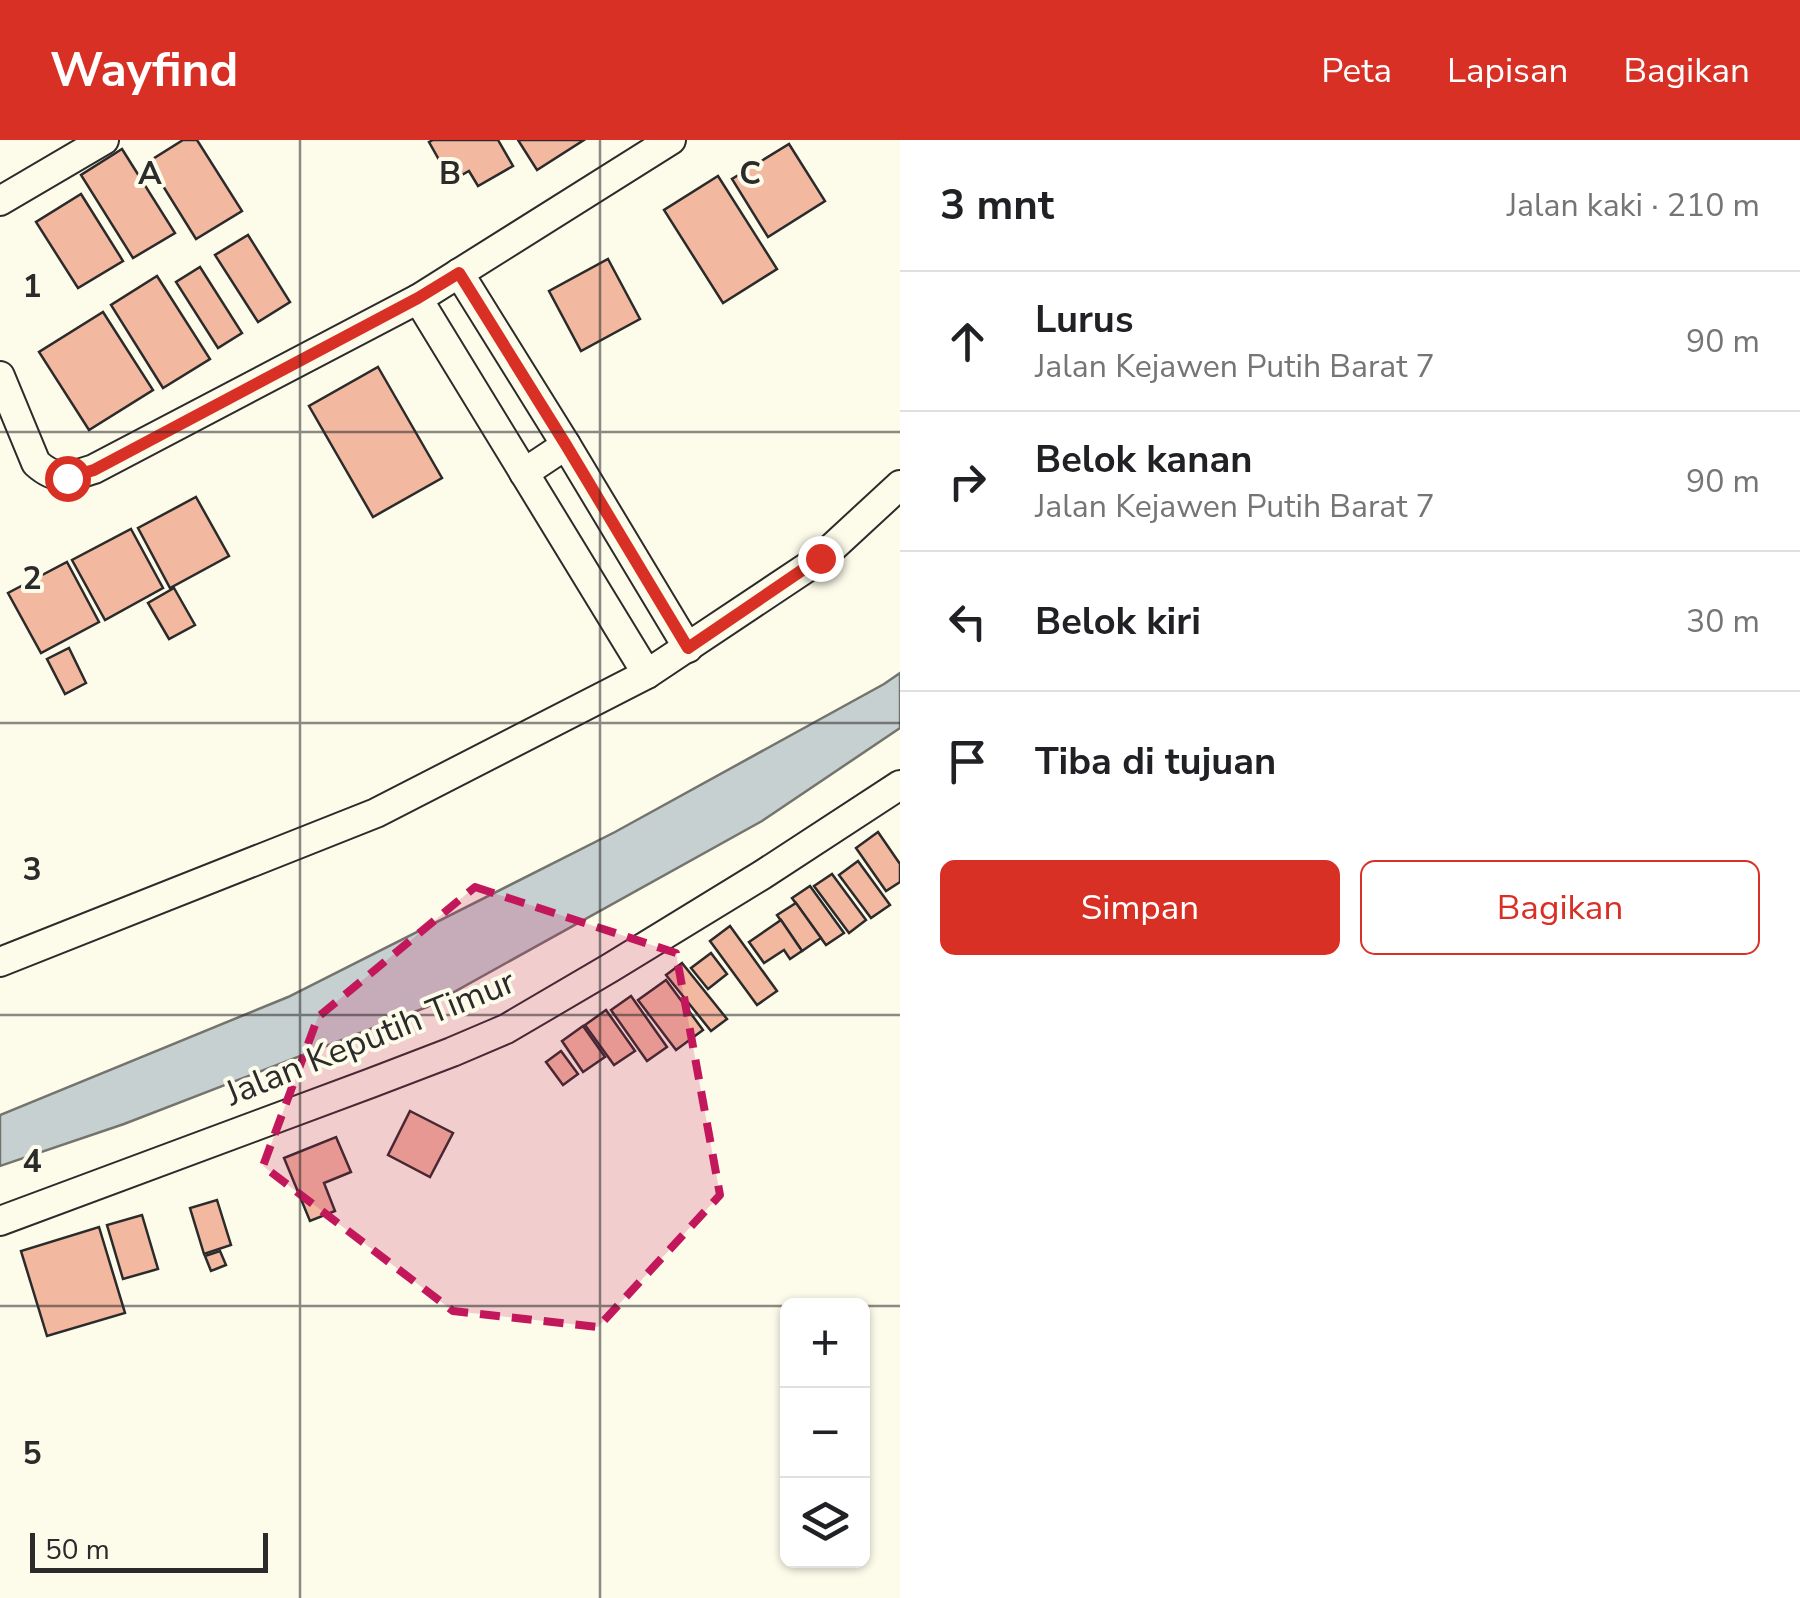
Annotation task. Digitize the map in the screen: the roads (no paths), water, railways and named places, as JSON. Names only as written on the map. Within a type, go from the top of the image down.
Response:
[{"type":"street","points":[[0,201],[104,140]]},
{"type":"street","points":[[0,376],[36,463],[47,472],[67,478],[94,470],[418,298],[671,140]]},
{"type":"street","points":[[459,273],[688,648]]},
{"type":"street","points":[[418,298],[647,674]]},
{"type":"street","points":[[524,472],[566,445]]},
{"type":"street","points":[[0,962],[376,813],[647,674],[820,558],[900,485]]},
{"type":"street","name":"Jalan Keputih Timur","points":[[0,1221],[371,1084],[506,1028],[745,885],[900,785]]}]
